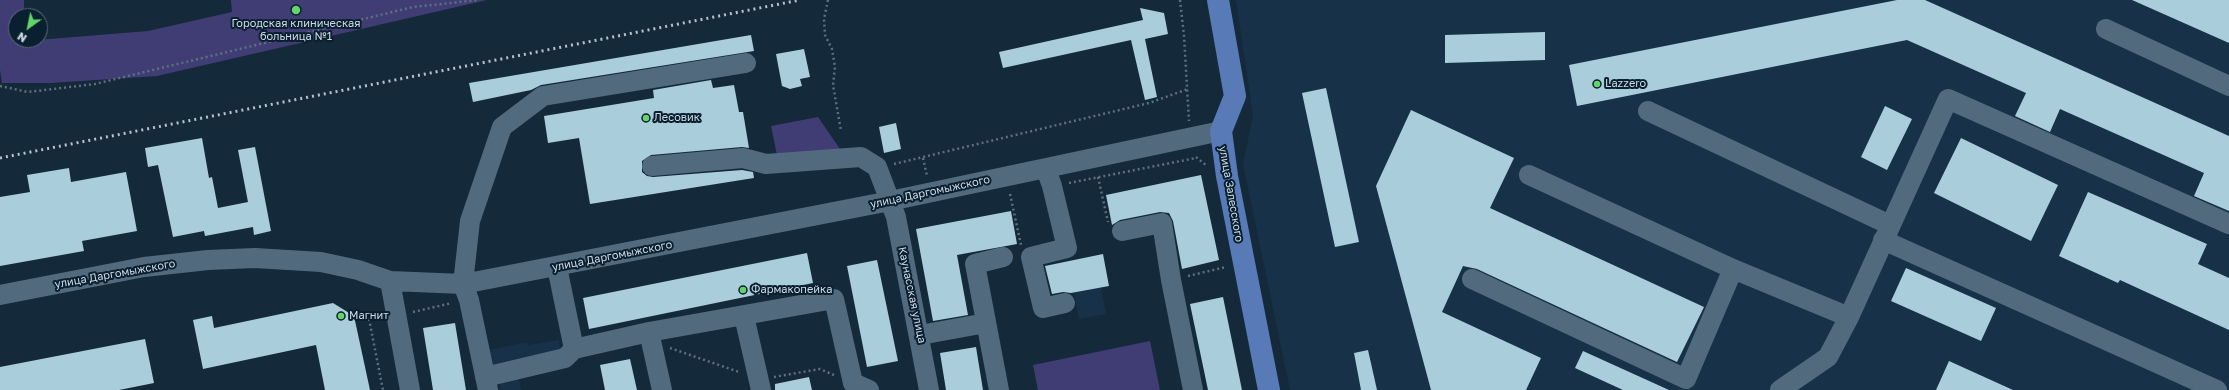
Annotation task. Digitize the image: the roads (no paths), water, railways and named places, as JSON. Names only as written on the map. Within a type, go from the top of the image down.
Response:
[{"type":"main road","name":"улица Залесского","points":[[1218,0],[1235,96],[1221,131],[1227,176],[1269,390]]},
{"type":"street","points":[[2106,30],[2229,86]]},
{"type":"street","points":[[746,63],[543,96],[502,127],[470,221],[466,292],[486,383],[565,358],[574,349],[649,332],[744,316],[834,298],[852,383],[869,390]]},
{"type":"street","points":[[1780,390],[1828,357],[1848,317],[1948,99],[2229,224]]},
{"type":"street","points":[[1648,111],[1887,232],[2021,302],[2217,390]]},
{"type":"street","name":"улица Даргомыжского","points":[[0,296],[144,267],[208,260],[255,258],[321,262],[358,270],[390,281],[466,292],[557,267],[890,201],[1049,177],[1221,131]]},
{"type":"street","name":"Каунасская улица","points":[[652,166],[743,158],[766,164],[862,157],[877,167],[896,217],[920,335],[929,390]]},
{"type":"street","points":[[1529,175],[1733,269],[1848,317]]},
{"type":"street","points":[[1049,177],[1067,248],[1031,257],[1043,308],[1065,303]]},
{"type":"street","points":[[1122,231],[1162,223],[1171,280],[1193,390]]},
{"type":"street","points":[[999,390],[975,264],[1003,257]]},
{"type":"street","points":[[557,267],[574,349]]},
{"type":"street","points":[[1472,279],[1686,379],[1733,269]]},
{"type":"street","points":[[390,281],[395,316],[410,390]]},
{"type":"street","points":[[744,316],[761,390]]},
{"type":"street","points":[[920,335],[986,323]]},
{"type":"street","points":[[649,332],[662,390]]},
{"type":"railway","points":[[0,158],[800,0]]},
{"type":"place","name":"Городская клиническая больница №1","points":[[296,10]]},
{"type":"place","name":"Lazzero","points":[[1597,84]]},
{"type":"place","name":"Лесовик","points":[[646,118]]},
{"type":"place","name":"Фармакопейка","points":[[743,290]]},
{"type":"place","name":"Магнит","points":[[341,316]]}]
